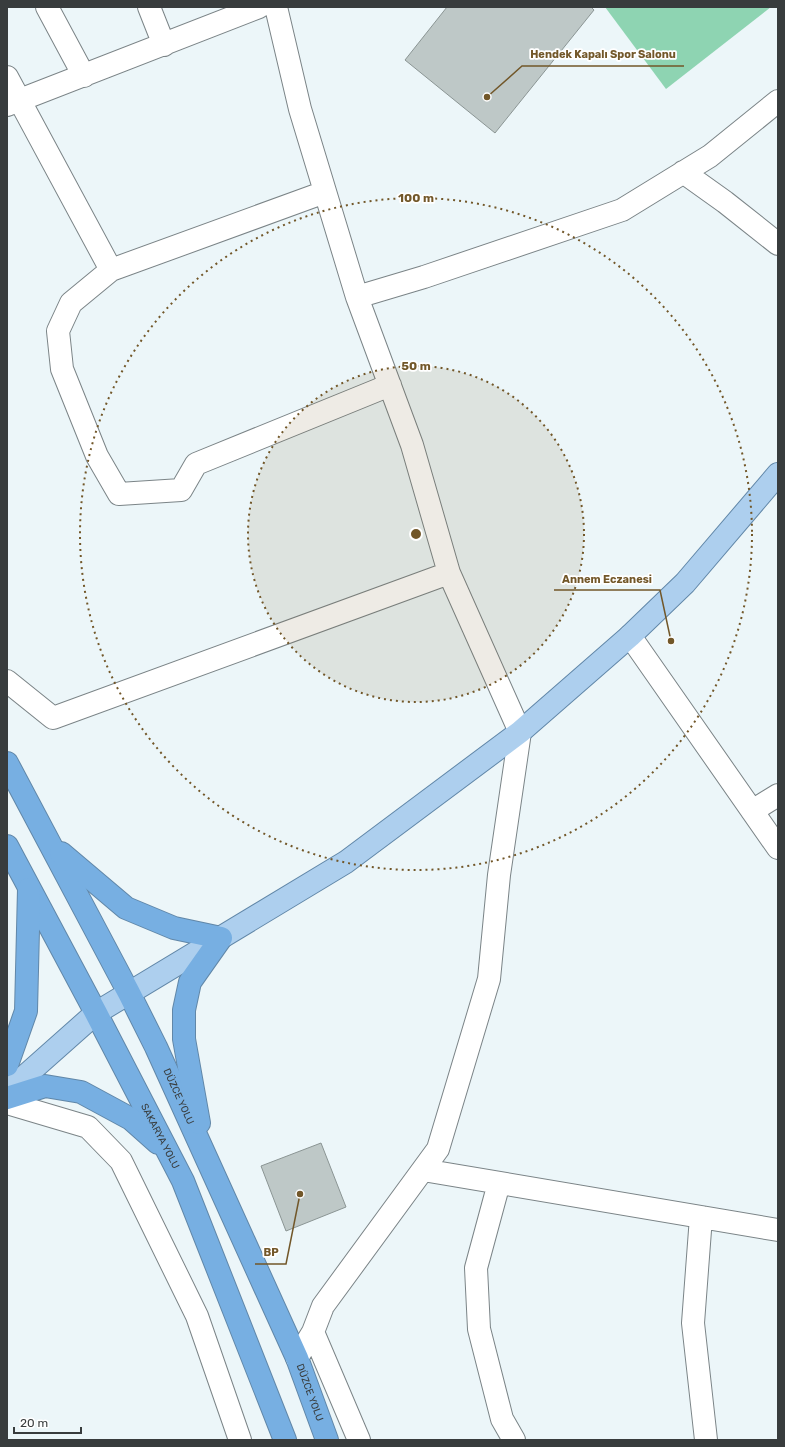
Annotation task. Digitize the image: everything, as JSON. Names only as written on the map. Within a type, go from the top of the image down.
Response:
[{"type":"highway","name":"DÜZCE YOLU","points":[[7,763],[156,1047],[297,1358],[327,1440]]},
{"type":"highway","points":[[50,843],[85,875],[126,908],[174,928],[221,938],[190,982],[184,1010],[184,1039],[203,1151]]},
{"type":"highway","name":"SAKARYA YOLU","points":[[7,846],[183,1180],[285,1440]]},
{"type":"highway","points":[[7,1065],[26,1011],[29,888]]},
{"type":"highway","points":[[7,1098],[45,1086],[81,1092],[131,1119],[168,1152]]},
{"type":"main road","points":[[7,1092],[96,1013],[346,862],[520,732],[630,636],[685,583],[778,474]]},
{"type":"street","points":[[47,7],[84,76]]},
{"type":"street","points":[[150,7],[164,45]]},
{"type":"street","points":[[14,103],[259,7]]},
{"type":"street","points":[[276,7],[300,109],[357,297],[412,446],[449,573],[520,732],[499,875],[489,979],[438,1149],[323,1306],[312,1332],[297,1358]]},
{"type":"street","points":[[7,78],[14,103],[111,270]]},
{"type":"street","points":[[357,297],[424,277],[622,210],[710,156],[778,101]]},
{"type":"street","points":[[683,172],[778,244]]},
{"type":"street","points":[[325,192],[111,270],[71,303],[58,331],[62,369],[97,456],[119,494],[181,490],[196,464],[390,386]]},
{"type":"street","points":[[7,681],[53,718],[449,573]]},
{"type":"street","points":[[630,636],[778,848]]},
{"type":"street","points":[[752,811],[778,795]]},
{"type":"street","points":[[7,1104],[88,1127],[122,1161],[197,1316],[240,1440]]},
{"type":"street","points":[[423,1170],[778,1230]]},
{"type":"street","points":[[500,1183],[476,1268],[479,1329],[502,1419],[514,1440]]},
{"type":"street","points":[[701,1217],[693,1323],[706,1440]]},
{"type":"street","points":[[312,1332],[359,1440]]},
{"type":"green space","points":[[605,7],[771,7],[666,89]]},
{"type":"building","points":[[447,7],[591,7],[594,10],[495,133],[405,60]]},
{"type":"building","points":[[321,1143],[346,1207],[286,1231],[261,1166]]},
{"type":"place","name":"Hendek Kapalı Spor Salonu","points":[[487,97]]},
{"type":"place","name":"Annem Eczanesi","points":[[671,641]]},
{"type":"place","name":"BP","points":[[300,1194]]}]
